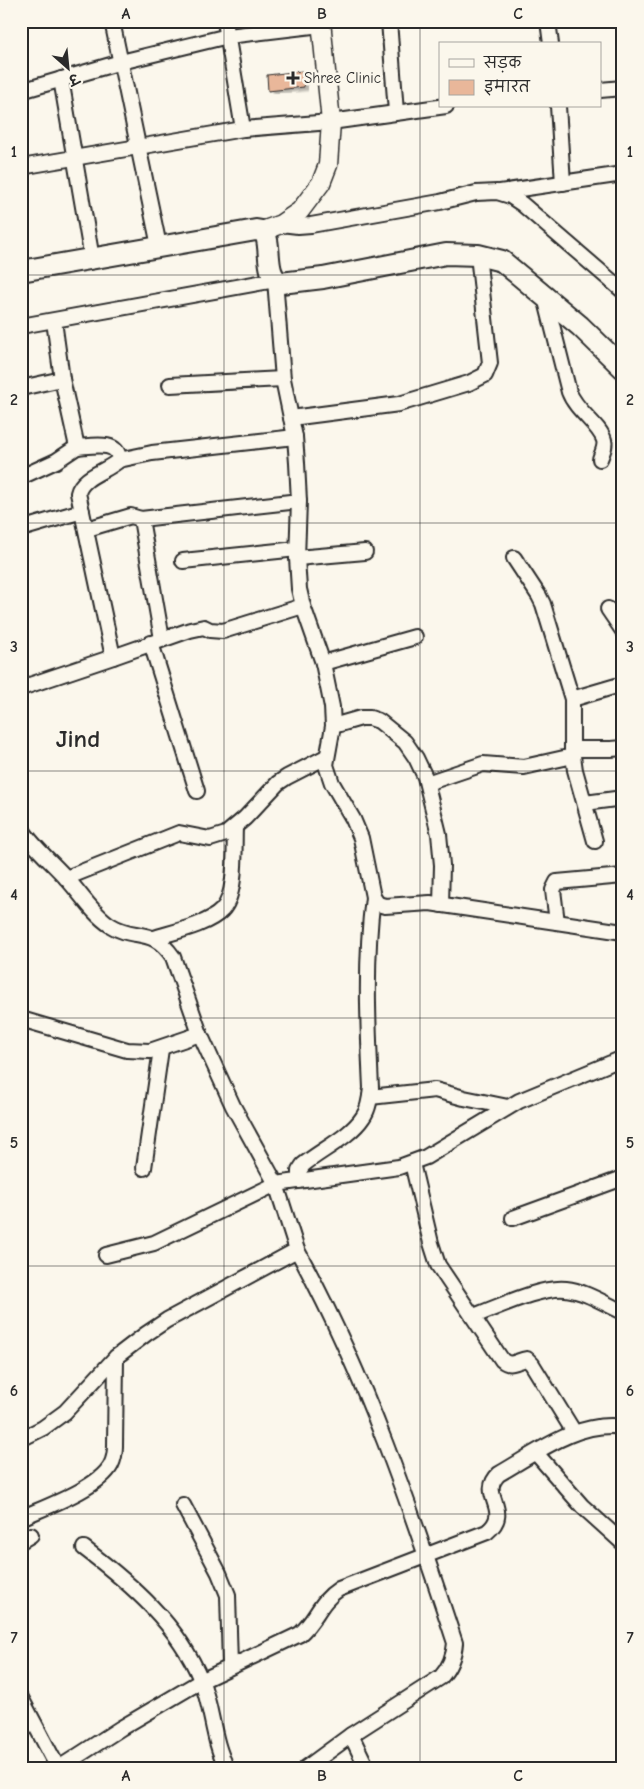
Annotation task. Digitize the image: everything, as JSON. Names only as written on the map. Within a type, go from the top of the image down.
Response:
[{"type":"main road","points":[[21,270],[256,230],[262,231],[268,240],[270,266],[275,280],[281,283],[302,281],[446,254],[478,255],[502,261],[580,326],[623,368]]},
{"type":"street","points":[[112,21],[160,246]]},
{"type":"street","points":[[225,21],[243,129]]},
{"type":"street","points":[[389,21],[396,112]]},
{"type":"street","points":[[548,21],[551,42]]},
{"type":"street","points":[[21,91],[121,62],[228,36],[321,23],[331,122],[328,165],[321,183],[300,211],[281,224],[262,231]]},
{"type":"street","points":[[61,79],[92,259]]},
{"type":"street","points":[[602,90],[623,88]]},
{"type":"street","points":[[21,167],[243,129],[331,122],[439,107]]},
{"type":"street","points":[[558,108],[563,183]]},
{"type":"street","points":[[281,224],[311,225],[440,202],[476,193],[497,192],[623,174]]},
{"type":"street","points":[[497,192],[510,196],[522,204],[623,291]]},
{"type":"street","points":[[291,418],[399,404],[469,383],[485,375],[490,363],[478,255]]},
{"type":"street","points":[[21,326],[275,280],[283,379],[295,437],[299,501],[297,553],[299,589],[303,606],[324,662],[330,690],[332,726],[326,765],[332,784],[353,819],[361,838],[373,898],[368,936],[371,1088],[369,1105],[364,1117],[344,1136],[302,1165],[299,1181]]},
{"type":"street","points":[[545,297],[568,392],[576,407],[596,427],[604,440],[600,459]]},
{"type":"street","points":[[54,321],[62,379],[77,447]]},
{"type":"street","points":[[21,388],[62,379]]},
{"type":"street","points":[[170,385],[283,379]]},
{"type":"street","points":[[113,658],[78,493],[80,486],[119,460],[152,453],[295,437]]},
{"type":"street","points":[[21,476],[56,461],[77,447],[110,446],[116,448],[119,453],[119,460]]},
{"type":"street","points":[[87,529],[131,516],[141,519],[299,501]]},
{"type":"street","points":[[21,529],[82,511]]},
{"type":"street","points":[[141,519],[156,641],[196,791]]},
{"type":"street","points":[[183,561],[297,553],[365,552]]},
{"type":"street","points":[[514,558],[543,604],[572,699],[575,770],[595,841]]},
{"type":"street","points":[[21,688],[199,627],[216,632],[303,606]]},
{"type":"street","points":[[608,609],[623,631]]},
{"type":"street","points":[[324,662],[415,637]]},
{"type":"street","points":[[572,699],[623,684]]},
{"type":"street","points":[[332,726],[361,718],[379,721],[405,742],[416,758],[427,783],[441,851],[441,905]]},
{"type":"street","points":[[427,783],[484,764],[524,766],[573,752],[623,748]]},
{"type":"street","points":[[66,878],[179,833],[210,840],[226,834],[235,828],[278,783],[326,757]]},
{"type":"street","points":[[585,803],[623,798]]},
{"type":"street","points":[[21,828],[37,849],[66,878],[102,919],[122,931],[154,938],[165,946],[173,957],[200,1034],[233,1106],[276,1184],[297,1250],[321,1292],[376,1417],[455,1643],[450,1665],[441,1677],[351,1735],[306,1768]]},
{"type":"street","points":[[154,938],[208,920],[222,911],[228,903],[231,890],[235,828]]},
{"type":"street","points":[[557,922],[553,890],[557,882],[623,876]]},
{"type":"street","points":[[373,898],[378,904],[385,906],[418,903],[441,905],[623,932]]},
{"type":"street","points":[[21,1019],[127,1050],[140,1052],[160,1048],[200,1034]]},
{"type":"street","points":[[144,1168],[160,1048]]},
{"type":"street","points":[[106,1255],[154,1243],[276,1184],[412,1163],[426,1157],[508,1107],[623,1058]]},
{"type":"street","points":[[370,1097],[435,1090],[508,1107]]},
{"type":"street","points":[[412,1163],[438,1265],[502,1360],[506,1364],[522,1360],[527,1360],[532,1364],[574,1432]]},
{"type":"street","points":[[513,1218],[623,1178]]},
{"type":"street","points":[[21,1439],[43,1428],[65,1412],[116,1357],[167,1320],[297,1250]]},
{"type":"street","points":[[474,1316],[555,1288],[580,1293],[623,1312]]},
{"type":"street","points":[[21,1518],[92,1484],[103,1476],[110,1466],[115,1446],[116,1357]]},
{"type":"street","points":[[21,1698],[59,1768],[202,1680],[300,1634],[311,1622],[322,1604],[339,1589],[487,1532],[498,1519],[498,1512],[491,1488],[493,1480],[499,1474],[574,1432],[607,1425],[623,1427]]},
{"type":"street","points":[[536,1453],[582,1506],[623,1543]]},
{"type":"street","points":[[183,1505],[225,1585],[228,1595],[230,1666]]},
{"type":"street","points":[[84,1548],[126,1580],[144,1598],[183,1645],[202,1680],[218,1749],[227,1768]]},
{"type":"street","points":[[351,1735],[367,1768]]},
{"type":"building","points":[[302,71],[304,87],[268,91],[267,75]]},
{"type":"place","name":"Shree Clinic","points":[[293,78]]},
{"type":"district","name":"Jind","points":[[78,738]]}]
